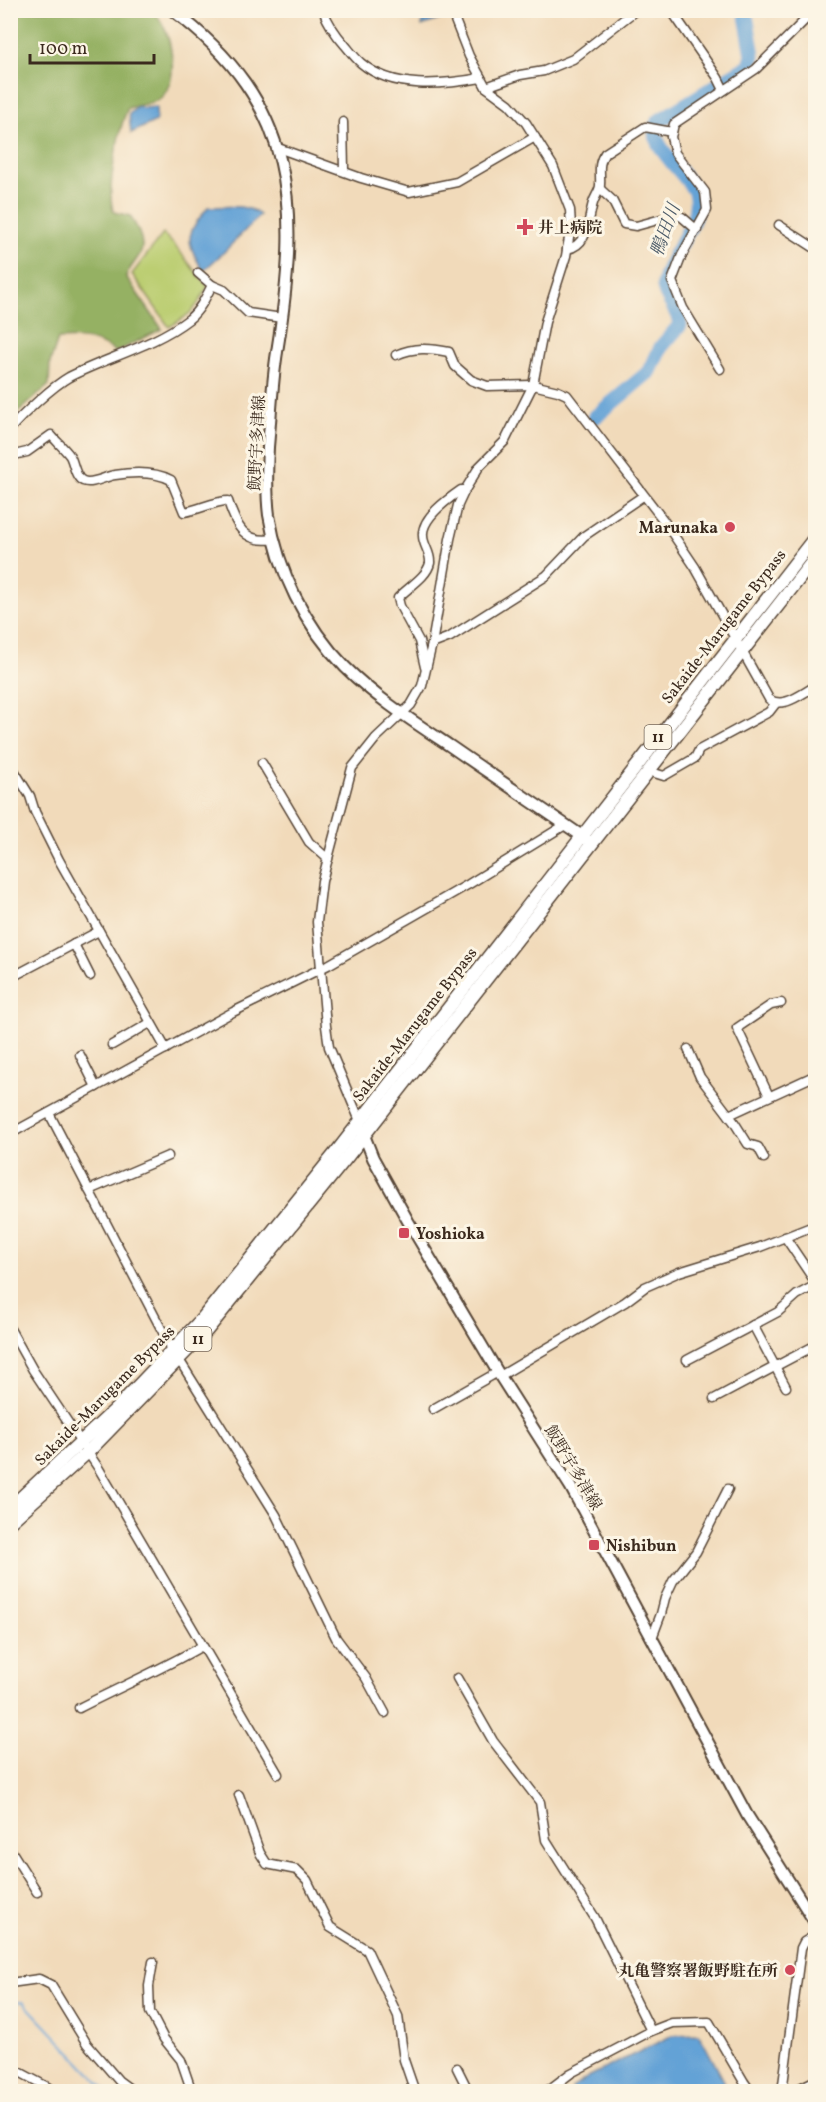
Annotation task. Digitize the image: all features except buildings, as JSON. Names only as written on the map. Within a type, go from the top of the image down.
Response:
[{"type":"highway","name":"Sakaide-Marugame Bypass","points":[[10,1522],[84,1447],[147,1378],[207,1330],[363,1136],[587,839],[734,638],[816,536]]},
{"type":"highway","name":"Sakaide-Marugame Bypass","points":[[587,839],[648,771],[816,557]]},
{"type":"highway","name":"Sakaide-Marugame Bypass","points":[[176,1355],[202,1319],[360,1121],[447,1024]]},
{"type":"highway","name":"Sakaide-Marugame Bypass","points":[[10,1508],[84,1447]]},
{"type":"main road","name":"飯野宇多津線","points":[[172,10],[210,41],[243,79],[273,133],[285,179],[288,243],[268,447],[269,512],[274,539],[297,601],[331,651],[363,683],[587,839]]},
{"type":"main road","name":"飯野宇多津線","points":[[360,1121],[363,1136],[373,1158],[403,1212],[499,1374],[570,1486],[747,1815],[816,1923]]},
{"type":"street","points":[[323,10],[339,38],[361,63],[391,80],[415,83],[481,78]]},
{"type":"street","points":[[360,1121],[329,1047],[322,999],[317,922],[322,881],[352,768],[376,738],[411,705],[422,686],[456,512],[465,490],[479,467],[505,441],[533,385],[545,322],[567,249],[571,226],[570,210],[553,166],[526,123],[509,104],[486,87],[451,10]]},
{"type":"street","points":[[486,87],[520,75],[544,71],[573,59],[636,10]]},
{"type":"street","points":[[671,10],[724,90]]},
{"type":"street","points":[[720,369],[683,308],[672,281],[682,255],[707,210],[705,192],[675,153],[671,137],[674,124],[756,69],[815,10]]},
{"type":"street","points":[[343,122],[344,170]]},
{"type":"street","points":[[567,249],[580,243],[589,228],[595,196],[600,189],[599,168],[605,153],[645,127],[672,132]]},
{"type":"street","points":[[278,148],[361,178],[409,192],[456,182],[535,137]]},
{"type":"street","points":[[600,189],[612,200],[624,224],[636,226],[676,215],[682,217],[697,230]]},
{"type":"street","points":[[779,225],[816,249]]},
{"type":"street","points":[[198,273],[212,285],[224,290],[248,313],[282,318]]},
{"type":"street","points":[[10,429],[18,419],[66,379],[153,340],[190,318],[202,304],[212,285]]},
{"type":"street","points":[[396,355],[429,347],[449,352],[455,366],[471,380],[488,386],[533,385],[567,395],[664,521],[695,567],[770,699],[782,704],[816,686]]},
{"type":"street","points":[[10,456],[27,452],[51,435],[70,456],[79,478],[84,482],[115,475],[160,474],[171,480],[184,512],[228,501],[239,527],[248,536],[258,541],[274,539]]},
{"type":"street","points":[[426,670],[419,641],[398,598],[423,575],[430,564],[422,535],[427,523],[439,505],[461,490],[465,490]]},
{"type":"street","points":[[432,644],[450,637],[546,576],[584,536],[643,496]]},
{"type":"street","points":[[648,771],[664,776],[695,758],[699,750],[769,712],[776,703]]},
{"type":"street","points":[[262,763],[309,842],[328,859]]},
{"type":"street","points":[[10,764],[30,796],[35,812],[54,851],[166,1049]]},
{"type":"street","points":[[10,1134],[233,1012],[321,968],[469,884],[565,825]]},
{"type":"street","points":[[10,978],[99,931]]},
{"type":"street","points":[[74,945],[90,976]]},
{"type":"street","points":[[770,1096],[737,1028],[771,1005],[781,1004]]},
{"type":"street","points":[[112,1045],[150,1023]]},
{"type":"street","points":[[688,1049],[700,1077],[748,1144],[758,1147],[764,1158]]},
{"type":"street","points":[[80,1055],[96,1087]]},
{"type":"street","points":[[729,1115],[816,1075]]},
{"type":"street","points":[[49,1113],[176,1355],[276,1515],[336,1638],[366,1678],[385,1713]]},
{"type":"street","points":[[89,1190],[168,1156]]},
{"type":"street","points":[[433,1409],[625,1302],[645,1287],[679,1272],[760,1247],[816,1225]]},
{"type":"street","points":[[687,1360],[778,1312],[797,1295],[816,1284],[785,1237]]},
{"type":"street","points":[[753,1325],[786,1387]]},
{"type":"street","points":[[10,1329],[33,1370],[84,1447],[278,1774]]},
{"type":"street","points":[[714,1399],[816,1345]]},
{"type":"street","points":[[652,1638],[673,1581],[696,1552],[728,1489]]},
{"type":"street","points":[[79,1708],[202,1646]]},
{"type":"street","points":[[457,1678],[493,1741],[540,1802],[546,1840],[595,1918],[651,2031]]},
{"type":"street","points":[[239,1795],[260,1853],[267,1864],[297,1870],[307,1880],[330,1928],[367,1950],[398,2016],[404,2060],[415,2091]]},
{"type":"street","points":[[10,1849],[38,1892]]},
{"type":"street","points":[[782,2091],[801,1948],[804,1942],[816,1935]]},
{"type":"street","points":[[153,1962],[149,1986],[150,2012],[164,2039],[181,2060],[192,2091]]},
{"type":"street","points":[[10,1983],[39,1979],[51,1985],[87,2044],[119,2081],[133,2091]]},
{"type":"street","points":[[550,2090],[571,2073],[651,2031],[672,2023],[709,2022],[751,2091]]},
{"type":"street","points":[[10,2067],[57,2091]]},
{"type":"street","points":[[457,2068],[469,2091]]},
{"type":"street","points":[[792,2091],[816,2080]]},
{"type":"green space","points":[[11,10],[153,11],[165,29],[169,40],[172,65],[168,88],[162,97],[151,103],[128,108],[117,145],[111,191],[114,212],[130,216],[142,243],[141,252],[126,277],[162,329],[116,352],[102,344],[88,340],[58,339],[50,363],[49,385],[12,418],[10,414]]},
{"type":"green space","points":[[163,234],[208,286],[193,310],[169,327],[132,274]]},
{"type":"water","points":[[421,11],[447,11],[449,16],[422,26]]},
{"type":"water","points":[[137,107],[156,107],[156,121],[131,133],[129,114]]},
{"type":"water","points":[[208,207],[242,207],[260,215],[203,271],[193,252],[190,238],[195,225]]},
{"type":"water","points":[[699,2034],[725,2083],[718,2091],[573,2092],[572,2088],[588,2077],[673,2035]]},
{"type":"waterway","name":"鴨田川","points":[[595,417],[650,371],[661,347],[680,325],[664,283],[672,261],[695,215],[695,193],[661,147],[656,138],[655,129],[659,121],[750,65],[753,55],[745,10]]},
{"type":"waterway","points":[[10,2003],[23,2002],[108,2092]]},
{"type":"place","name":"井上病院","points":[[525,227]]},
{"type":"place","name":"Marunaka","points":[[730,527]]},
{"type":"place","name":"Yoshioka","points":[[404,1233]]},
{"type":"place","name":"Nishibun","points":[[594,1545]]},
{"type":"place","name":"丸亀警察署飯野駐在所","points":[[790,1970]]}]
